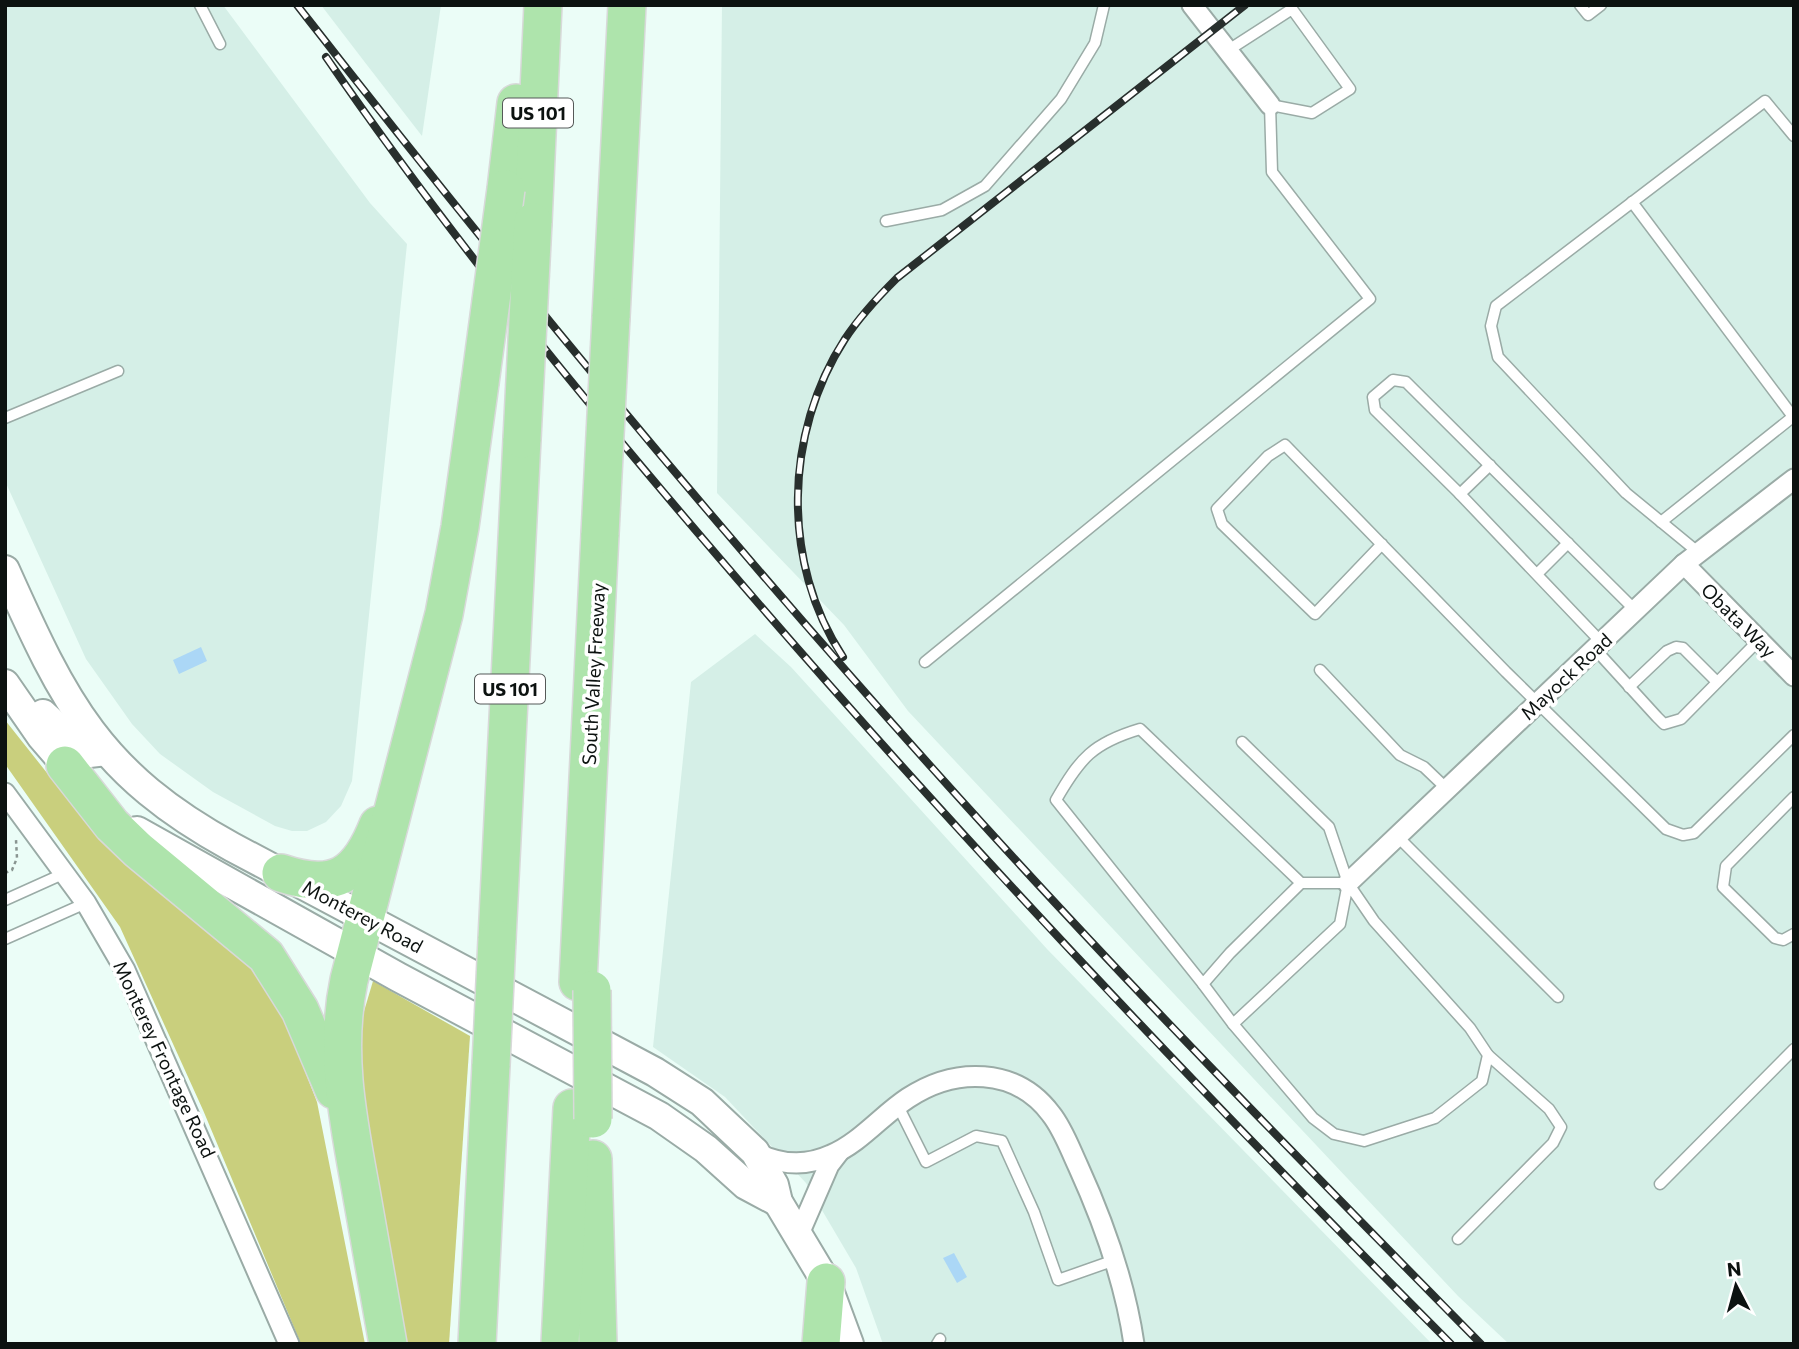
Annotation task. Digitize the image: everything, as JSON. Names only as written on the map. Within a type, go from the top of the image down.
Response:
[{"type":"highway","name":"South Valley Freeway","points":[[560,1344],[582,1114],[585,847],[627,5]]},
{"type":"highway","points":[[388,1344],[349,1123],[341,1063],[341,1026],[356,954],[444,614],[460,527],[480,383],[518,81],[543,8]]},
{"type":"highway","name":"US 101","points":[[477,1344],[543,8]]},
{"type":"highway","points":[[281,873],[309,880],[335,879],[354,867],[366,852],[380,821],[444,614]]},
{"type":"highway","points":[[65,765],[112,825],[138,850],[266,956],[300,1010],[349,1123]]},
{"type":"highway","points":[[582,1114],[592,1207],[598,1344]]},
{"type":"highway","points":[[821,1344],[826,1282]]},
{"type":"main road","name":"Monterey Road","points":[[5,570],[58,683],[106,751],[140,786],[168,809],[281,873],[655,1072],[702,1102],[755,1152],[774,1185],[778,1202],[800,1234],[826,1282],[849,1344]]},
{"type":"main road","points":[[5,669],[41,712],[75,745],[89,753],[106,751]]},
{"type":"main road","name":"Monterey Road","points":[[5,684],[29,721],[65,765],[104,805],[149,839],[356,954],[659,1116],[706,1149],[746,1185],[778,1202]]},
{"type":"street","points":[[1192,5],[1270,105]]},
{"type":"street","name":"Mayock Road","points":[[1348,883],[1691,559],[1794,479]]},
{"type":"street","name":"Obata Way","points":[[1691,559],[1759,640],[1794,676]]},
{"type":"street","name":"Monterey Frontage Road","points":[[5,793],[86,903],[125,970],[289,1344]]},
{"type":"street","points":[[800,1234],[829,1165],[839,1152],[909,1097],[944,1080],[967,1075],[991,1076],[1012,1082],[1035,1096],[1052,1114],[1065,1137],[1096,1206],[1115,1260],[1134,1344]]},
{"type":"street","points":[[755,1152],[775,1161],[792,1164],[818,1160],[839,1152]]},
{"type":"lane","points":[[200,5],[220,44]]},
{"type":"lane","points":[[886,221],[942,210],[985,186],[1061,99],[1095,43],[1104,5]]},
{"type":"lane","points":[[1580,5],[1588,16],[1601,5]]},
{"type":"lane","points":[[925,662],[1370,299],[1272,172],[1270,105],[1312,113],[1350,89],[1292,9],[1227,51]]},
{"type":"lane","points":[[1691,559],[1661,522],[1626,492],[1499,357],[1491,326],[1496,306],[1765,101],[1794,136]]},
{"type":"lane","points":[[1632,202],[1793,416],[1661,522]]},
{"type":"lane","points":[[7,417],[118,371]]},
{"type":"lane","points":[[1636,611],[1406,382],[1393,380],[1373,397],[1375,410],[1537,575],[1629,687],[1664,724],[1672,724],[1681,719],[1759,640]]},
{"type":"lane","points":[[1382,544],[1315,614],[1222,524],[1217,509],[1268,456],[1285,445],[1537,702],[1666,829],[1683,835],[1694,833],[1794,735]]},
{"type":"lane","points":[[1460,494],[1490,465]]},
{"type":"lane","points":[[1537,575],[1568,543]]},
{"type":"lane","points":[[1629,687],[1667,651],[1676,646],[1683,648],[1717,682]]},
{"type":"lane","points":[[1320,670],[1400,755],[1424,767],[1447,789]]},
{"type":"lane","points":[[1348,883],[1301,883],[1140,729],[1112,737],[1077,762],[1056,800],[1233,1024],[1313,1118],[1334,1134],[1364,1141],[1435,1118],[1482,1081],[1488,1055]]},
{"type":"lane","points":[[1242,742],[1329,827],[1348,883],[1392,942],[1470,1028],[1488,1055],[1549,1110],[1561,1127],[1553,1143],[1458,1239]]},
{"type":"lane","points":[[1794,797],[1726,866],[1722,876],[1723,887],[1774,937],[1783,940],[1794,934]]},
{"type":"lane","points":[[1397,835],[1558,997]]},
{"type":"lane","points":[[5,900],[65,873]]},
{"type":"lane","points":[[1203,984],[1230,953],[1301,883]]},
{"type":"lane","points":[[1233,1024],[1340,924],[1348,883]]},
{"type":"lane","points":[[5,939],[86,903]]},
{"type":"lane","points":[[1660,1184],[1794,1049]]},
{"type":"lane","points":[[898,1106],[926,1163],[976,1136],[1002,1141],[1034,1212],[1058,1280],[1115,1260]]},
{"type":"path","points":[[5,873],[12,870],[17,858],[15,837]]},
{"type":"shaded area","points":[[5,5],[223,5],[370,203],[407,244],[352,781],[341,806],[326,822],[307,831],[292,831],[275,826],[213,792],[160,754],[132,724],[86,659],[5,481]]},
{"type":"shaded area","points":[[321,5],[441,5],[422,136],[367,65]]},
{"type":"shaded area","points":[[722,5],[1794,5],[1794,1344],[1509,1344],[1458,1296],[908,711],[844,625],[717,493]]},
{"type":"shaded area","points":[[755,634],[791,667],[1047,949],[1432,1344],[883,1344],[856,1268],[806,1183],[725,1097],[653,1047],[691,682]]},
{"type":"green space","points":[[5,720],[74,807],[141,868],[230,939],[281,1010],[317,1102],[365,1344],[301,1344],[203,1110],[120,927],[5,764]]},
{"type":"green space","points":[[373,981],[470,1036],[449,1344],[396,1344],[354,1045]]},
{"type":"water","points":[[201,647],[207,661],[179,674],[173,660]]},
{"type":"water","points":[[954,1253],[967,1277],[957,1283],[943,1258]]},
{"type":"railway","points":[[297,5],[464,217],[636,425],[900,732],[1171,1026],[1481,1344]]},
{"type":"railway","points":[[843,657],[823,620],[809,581],[800,540],[798,498],[801,456],[810,415],[825,376],[845,339],[897,278],[1245,5]]},
{"type":"railway","points":[[326,57],[428,199],[534,336],[841,698],[1011,887],[1273,1163],[1451,1344]]}]
